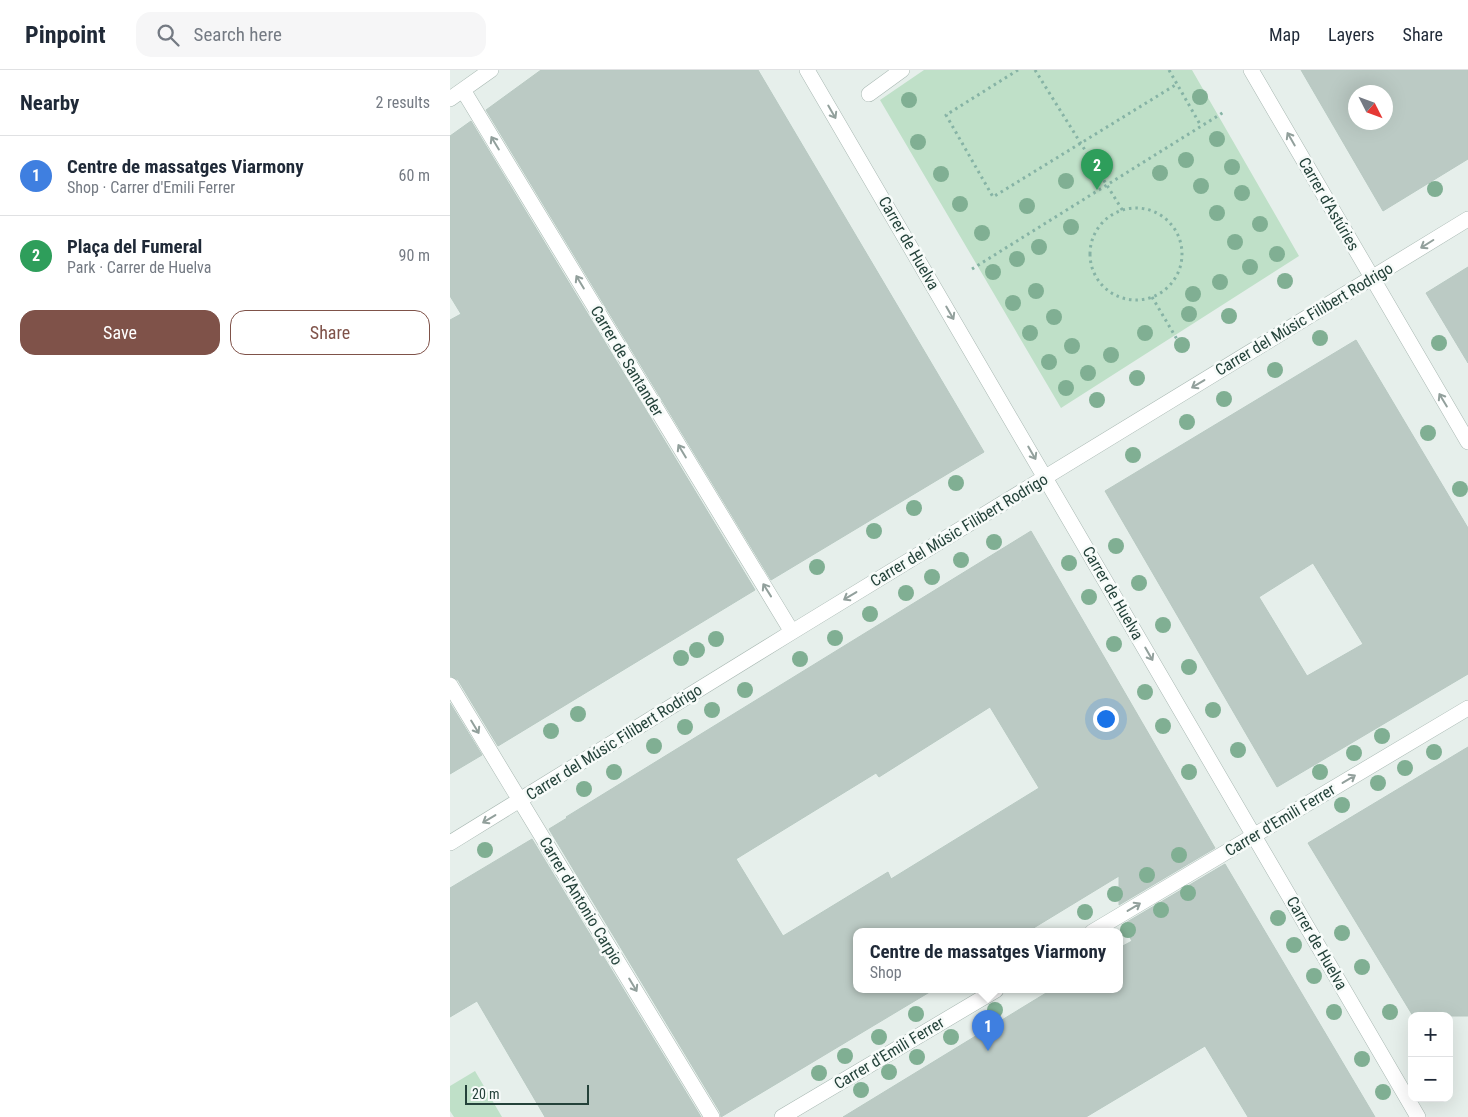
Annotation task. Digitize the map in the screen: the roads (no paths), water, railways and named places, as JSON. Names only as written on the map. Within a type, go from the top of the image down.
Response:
[{"type":"street","points":[[450,99],[491,70]]},
{"type":"street","name":"Carrer de Huelva","points":[[808,70],[1418,1117]]},
{"type":"street","points":[[869,94],[902,70]]},
{"type":"street","name":"Carrer d'Astúries","points":[[1251,70],[1468,442]]},
{"type":"street","name":"Carrer de Santander","points":[[463,90],[792,632]]},
{"type":"street","name":"Carrer del Músic Filibert Rodrigo","points":[[450,843],[1468,219]]},
{"type":"street","name":"Carrer d'Antonio Carpio","points":[[450,685],[712,1117]]},
{"type":"street","name":"Carrer d'Emili Ferrer","points":[[1099,928],[1468,708]]},
{"type":"street","name":"Carrer d'Emili Ferrer","points":[[782,1117],[991,993]]},
{"type":"place","name":"Plaça del Fumeral","points":[[1097,190]]},
{"type":"place","name":"Centre de massatges Viarmony","points":[[988,1051]]}]
